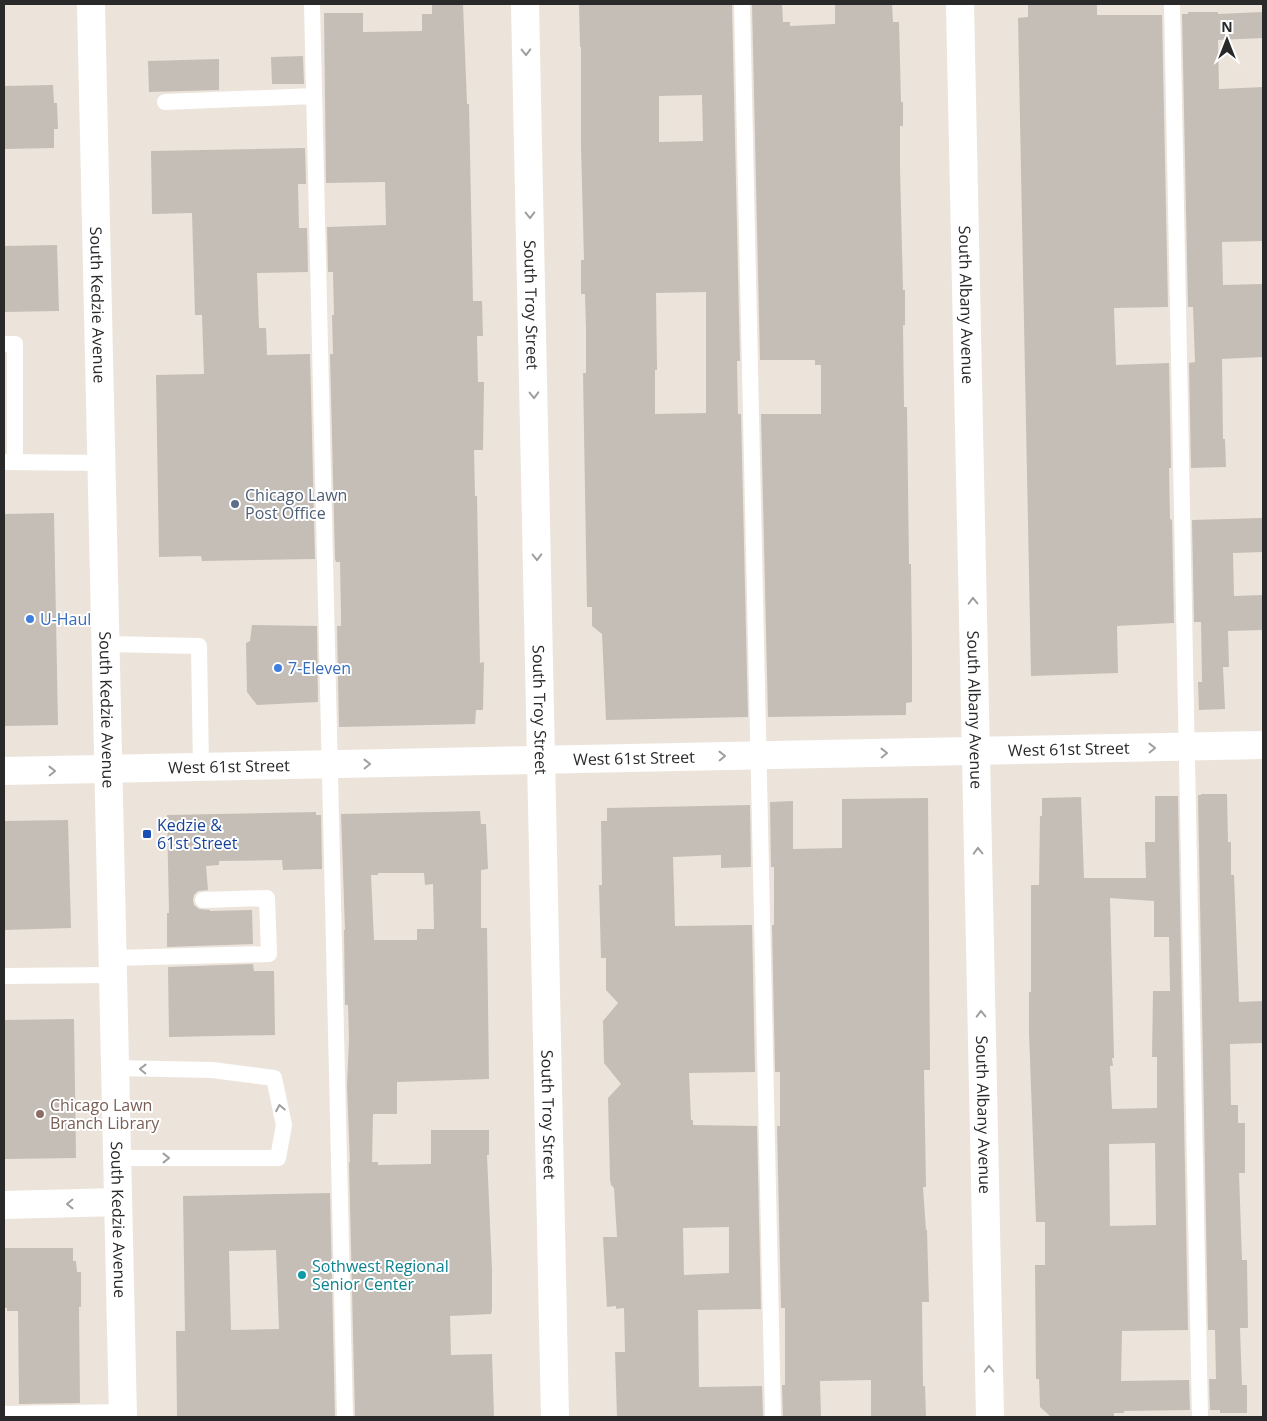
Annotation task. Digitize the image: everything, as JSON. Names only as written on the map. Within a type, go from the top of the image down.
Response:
[{"type":"street","name":"South Kedzie Avenue","points":[[91,4],[123,1415]]},
{"type":"street","name":"South Troy Street","points":[[526,4],[555,1417]]},
{"type":"street","name":"South Albany Avenue","points":[[960,4],[990,1417]]},
{"type":"street","name":"West 61st Street","points":[[4,772],[1263,746]]},
{"type":"street","points":[[4,1205],[118,1202]]},
{"type":"lane","points":[[312,4],[345,1417]]},
{"type":"lane","points":[[742,4],[774,1417]]},
{"type":"lane","points":[[1172,4],[1200,1417]]},
{"type":"lane","points":[[165,102],[314,96]]},
{"type":"lane","points":[[4,344],[15,344],[9,462],[102,463]]},
{"type":"lane","points":[[106,644],[199,646],[201,767]]},
{"type":"lane","points":[[4,976],[269,954],[267,898],[203,900]]},
{"type":"lane","points":[[115,1068],[212,1070],[274,1078],[284,1125],[278,1158],[117,1158]]},
{"type":"lane","points":[[4,1414],[123,1415]]},
{"type":"building","points":[[432,4],[463,4],[467,104],[469,104],[473,301],[482,301],[483,336],[477,336],[478,382],[484,382],[483,450],[474,450],[475,496],[477,496],[480,663],[484,662],[483,710],[476,710],[475,724],[339,727],[337,626],[341,626],[340,562],[336,562],[335,559],[330,354],[333,354],[333,272],[328,272],[327,227],[386,225],[385,182],[326,183],[324,13],[363,13],[363,32],[422,31],[422,14],[432,14]]},
{"type":"building","points":[[579,4],[732,4],[740,361],[737,361],[738,414],[741,414],[748,717],[606,720],[602,634],[592,626],[592,607],[587,607],[583,373],[586,373],[586,329],[585,294],[581,294],[581,260],[584,260]],"holes":[[[702,95],[703,141],[659,142],[659,96]],[[706,292],[706,413],[655,414],[655,370],[657,370],[656,293]]]},
{"type":"building","points":[[752,4],[782,4],[783,22],[790,22],[790,26],[835,24],[835,4],[892,4],[893,22],[899,22],[901,102],[903,102],[903,126],[900,126],[900,168],[903,290],[905,290],[905,325],[903,325],[904,407],[907,407],[912,657],[912,702],[906,703],[906,715],[768,717],[761,414],[821,414],[821,365],[815,365],[815,360],[760,360]]},
{"type":"building","points":[[1028,4],[1097,4],[1097,15],[1162,15],[1168,307],[1114,308],[1116,365],[1169,363],[1171,468],[1169,468],[1174,623],[1117,626],[1118,673],[1031,676],[1018,18],[1028,17]]},
{"type":"building","points":[[1188,12],[1218,12],[1218,14],[1263,12],[1263,38],[1218,40],[1219,89],[1263,87],[1263,241],[1222,242],[1223,285],[1263,284],[1263,357],[1222,359],[1223,439],[1225,439],[1226,467],[1191,468],[1189,363],[1195,362],[1193,307],[1188,307],[1182,14],[1188,14]]},
{"type":"building","points":[[303,56],[304,84],[272,84],[271,57]]},
{"type":"building","points":[[219,59],[219,90],[149,92],[148,61]]},
{"type":"building","points":[[53,85],[54,103],[57,103],[58,129],[54,129],[54,148],[4,149],[4,86]]},
{"type":"building","points":[[305,148],[306,184],[298,184],[299,228],[307,228],[308,272],[257,273],[259,328],[266,328],[267,355],[310,354],[315,559],[202,561],[201,556],[159,557],[156,375],[204,374],[202,315],[195,315],[192,213],[152,214],[151,151]]},
{"type":"building","points":[[57,245],[59,311],[4,312],[4,246]]},
{"type":"building","name":"U-Haul","points":[[54,513],[58,725],[4,726],[4,514]]},
{"type":"building","points":[[1263,518],[1263,552],[1233,553],[1234,596],[1263,595],[1263,630],[1228,631],[1229,667],[1223,667],[1225,709],[1199,710],[1198,682],[1202,682],[1201,622],[1194,622],[1192,520]]},
{"type":"building","name":"7-Eleven","points":[[252,625],[317,626],[318,702],[257,705],[247,692],[246,643],[250,641]]},
{"type":"building","points":[[1227,794],[1228,842],[1231,842],[1231,875],[1234,875],[1239,1002],[1263,1001],[1263,1043],[1230,1044],[1231,1105],[1238,1105],[1238,1123],[1245,1123],[1245,1173],[1239,1173],[1242,1260],[1247,1260],[1248,1328],[1240,1328],[1242,1385],[1247,1385],[1247,1413],[1220,1413],[1220,1410],[1210,1410],[1209,1379],[1216,1379],[1215,1330],[1208,1330],[1198,795]]},
{"type":"building","points":[[1155,796],[1178,796],[1188,1330],[1122,1331],[1121,1381],[1189,1380],[1190,1410],[1124,1411],[1124,1413],[1114,1413],[1114,1416],[1051,1417],[1040,1407],[1039,1379],[1036,1379],[1035,1265],[1045,1265],[1045,1222],[1036,1222],[1029,1033],[1031,885],[1039,885],[1042,798],[1081,797],[1084,878],[1146,878],[1145,842],[1155,842]],"holes":[[[1110,898],[1154,901],[1154,937],[1169,937],[1170,991],[1153,991],[1152,1057],[1157,1057],[1157,1108],[1112,1109],[1110,1066],[1113,1066],[1112,1058],[1114,1058]],[[1155,1143],[1156,1225],[1110,1226],[1109,1144]]]},
{"type":"building","points":[[928,798],[930,1070],[924,1070],[926,1187],[923,1187],[927,1230],[929,1302],[922,1302],[923,1386],[925,1386],[926,1417],[871,1417],[871,1380],[820,1381],[821,1417],[783,1417],[782,1385],[785,1385],[785,1308],[781,1308],[777,1126],[780,1126],[780,1072],[775,1072],[772,925],[774,925],[774,867],[771,867],[770,802],[793,801],[793,849],[842,848],[842,799]]},
{"type":"building","points":[[750,805],[751,867],[721,868],[721,855],[673,857],[675,926],[752,925],[755,1072],[689,1073],[691,1120],[693,1120],[693,1125],[757,1126],[761,1309],[698,1310],[699,1387],[762,1386],[763,1417],[617,1417],[615,1352],[625,1352],[624,1308],[616,1309],[616,1306],[607,1307],[603,1237],[617,1237],[614,1188],[610,1180],[608,1098],[621,1084],[604,1063],[603,1021],[618,1003],[606,990],[606,958],[601,958],[599,885],[602,885],[601,821],[607,821],[607,808]],"holes":[[[729,1227],[729,1273],[684,1275],[683,1228]]]},
{"type":"building","points":[[480,811],[481,824],[486,824],[488,869],[481,870],[481,928],[487,928],[489,1079],[397,1082],[397,1114],[373,1114],[372,1162],[378,1162],[378,1165],[431,1164],[431,1130],[489,1130],[489,1155],[487,1155],[492,1310],[491,1314],[450,1316],[451,1355],[492,1354],[494,1417],[355,1417],[347,1086],[349,1038],[348,1005],[345,1005],[345,930],[341,814]],"holes":[[[378,873],[424,873],[425,885],[433,884],[434,929],[417,929],[417,940],[374,940],[371,875],[378,875]]]},
{"type":"building","points":[[316,812],[316,815],[321,815],[322,869],[283,870],[282,860],[219,861],[219,865],[206,866],[208,890],[198,891],[194,895],[194,905],[199,909],[210,911],[252,910],[253,944],[167,947],[167,913],[169,913],[167,815]]},
{"type":"building","points":[[68,820],[71,928],[4,930],[4,821]]},
{"type":"building","points":[[253,964],[254,971],[274,971],[275,1035],[169,1037],[168,967]]},
{"type":"building","name":"Chicago Lawn Branch Library","points":[[74,1019],[76,1158],[4,1159],[4,1020]]},
{"type":"building","points":[[330,1193],[335,1417],[177,1417],[176,1331],[185,1331],[183,1196]],"holes":[[[276,1250],[279,1329],[231,1330],[229,1251]]]},
{"type":"building","points":[[4,1248],[73,1248],[73,1261],[76,1261],[77,1272],[81,1272],[81,1307],[79,1307],[80,1403],[19,1404],[18,1311],[7,1311],[7,1308],[4,1308]]},
{"type":"place","name":"Chicago Lawn Post Office","points":[[235,504]]},
{"type":"place","name":"U-Haul","points":[[30,619]]},
{"type":"place","name":"7-Eleven","points":[[278,668]]},
{"type":"place","name":"Kedzie & 61st Street","points":[[147,834]]},
{"type":"place","name":"Chicago Lawn Branch Library","points":[[40,1114]]},
{"type":"place","name":"Sothwest Regional Senior Center","points":[[302,1275]]}]
